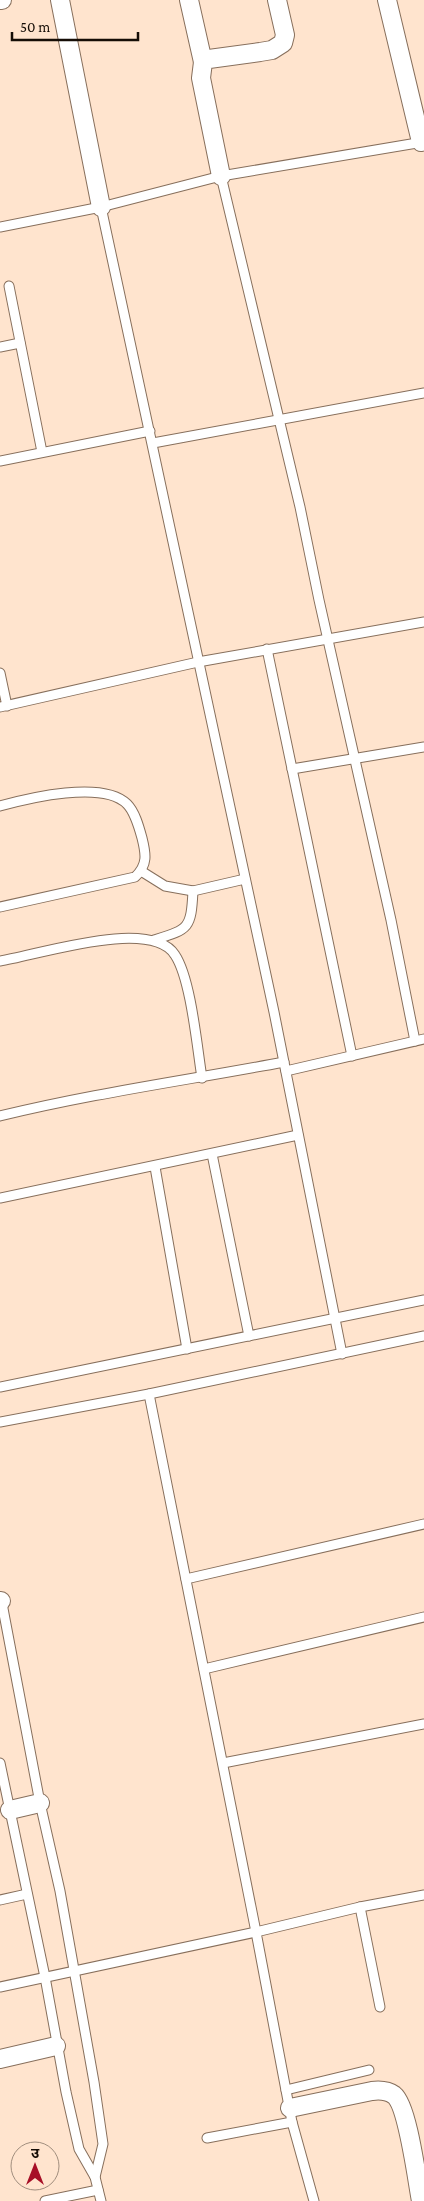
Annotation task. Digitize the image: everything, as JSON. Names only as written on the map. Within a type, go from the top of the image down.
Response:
[{"type":"street","points":[[60,0],[101,207]]},
{"type":"street","points":[[190,0],[203,62],[200,78],[221,176]]},
{"type":"street","points":[[203,62],[209,59],[272,50],[283,44],[285,35],[277,0]]},
{"type":"street","points":[[387,0],[423,146]]},
{"type":"street","points":[[5,1811],[40,1803]]},
{"type":"street","points":[[0,2059],[56,2046]]},
{"type":"street","points":[[291,2115],[372,2091],[385,2090],[395,2096],[404,2112],[421,2201]]},
{"type":"lane","points":[[0,228],[101,207],[221,176],[423,146]]},
{"type":"lane","points":[[0,1116],[115,1091],[352,1056],[419,1040],[280,419],[221,176]]},
{"type":"lane","points":[[101,207],[285,1066],[342,1354]]},
{"type":"lane","points":[[9,286],[42,452]]},
{"type":"lane","points":[[0,347],[20,343]]},
{"type":"lane","points":[[152,443],[424,393]]},
{"type":"lane","points":[[0,461],[150,431]]},
{"type":"lane","points":[[0,673],[3,707],[198,662],[424,622]]},
{"type":"lane","points":[[267,649],[352,1056]]},
{"type":"lane","points":[[292,769],[424,747]]},
{"type":"lane","points":[[0,806],[66,793],[88,792],[116,797],[126,803],[134,815],[145,852],[145,863],[135,877],[0,907]]},
{"type":"lane","points":[[141,871],[165,886],[193,891],[245,879]]},
{"type":"lane","points":[[154,940],[182,931],[192,918],[193,891]]},
{"type":"lane","points":[[0,962],[66,946],[112,939],[136,938],[154,940],[168,946],[180,965],[184,977],[202,1078]]},
{"type":"lane","points":[[0,1198],[155,1167],[298,1135]]},
{"type":"lane","points":[[212,1154],[249,1336]]},
{"type":"lane","points":[[155,1167],[187,1349]]},
{"type":"lane","points":[[0,1387],[424,1300]]},
{"type":"lane","points":[[0,1422],[149,1394],[424,1336]]},
{"type":"lane","points":[[149,1394],[291,2115],[314,2201]]},
{"type":"lane","points":[[186,1579],[424,1524]]},
{"type":"lane","points":[[0,1599],[40,1803],[60,1892],[103,2144],[96,2178]]},
{"type":"lane","points":[[204,1669],[424,1617]]},
{"type":"lane","points":[[223,1763],[424,1724]]},
{"type":"lane","points":[[0,1763],[5,1811],[27,1894],[45,1977],[56,2046],[79,2149],[96,2178],[100,2201]]},
{"type":"lane","points":[[0,1900],[27,1894]]},
{"type":"lane","points":[[0,1987],[256,1932],[360,1906],[424,1895]]},
{"type":"lane","points":[[360,1906],[380,2007]]},
{"type":"lane","points":[[286,2090],[368,2070]]},
{"type":"lane","points":[[207,2138],[291,2115]]},
{"type":"lane","points":[[45,2201],[98,2190]]}]
